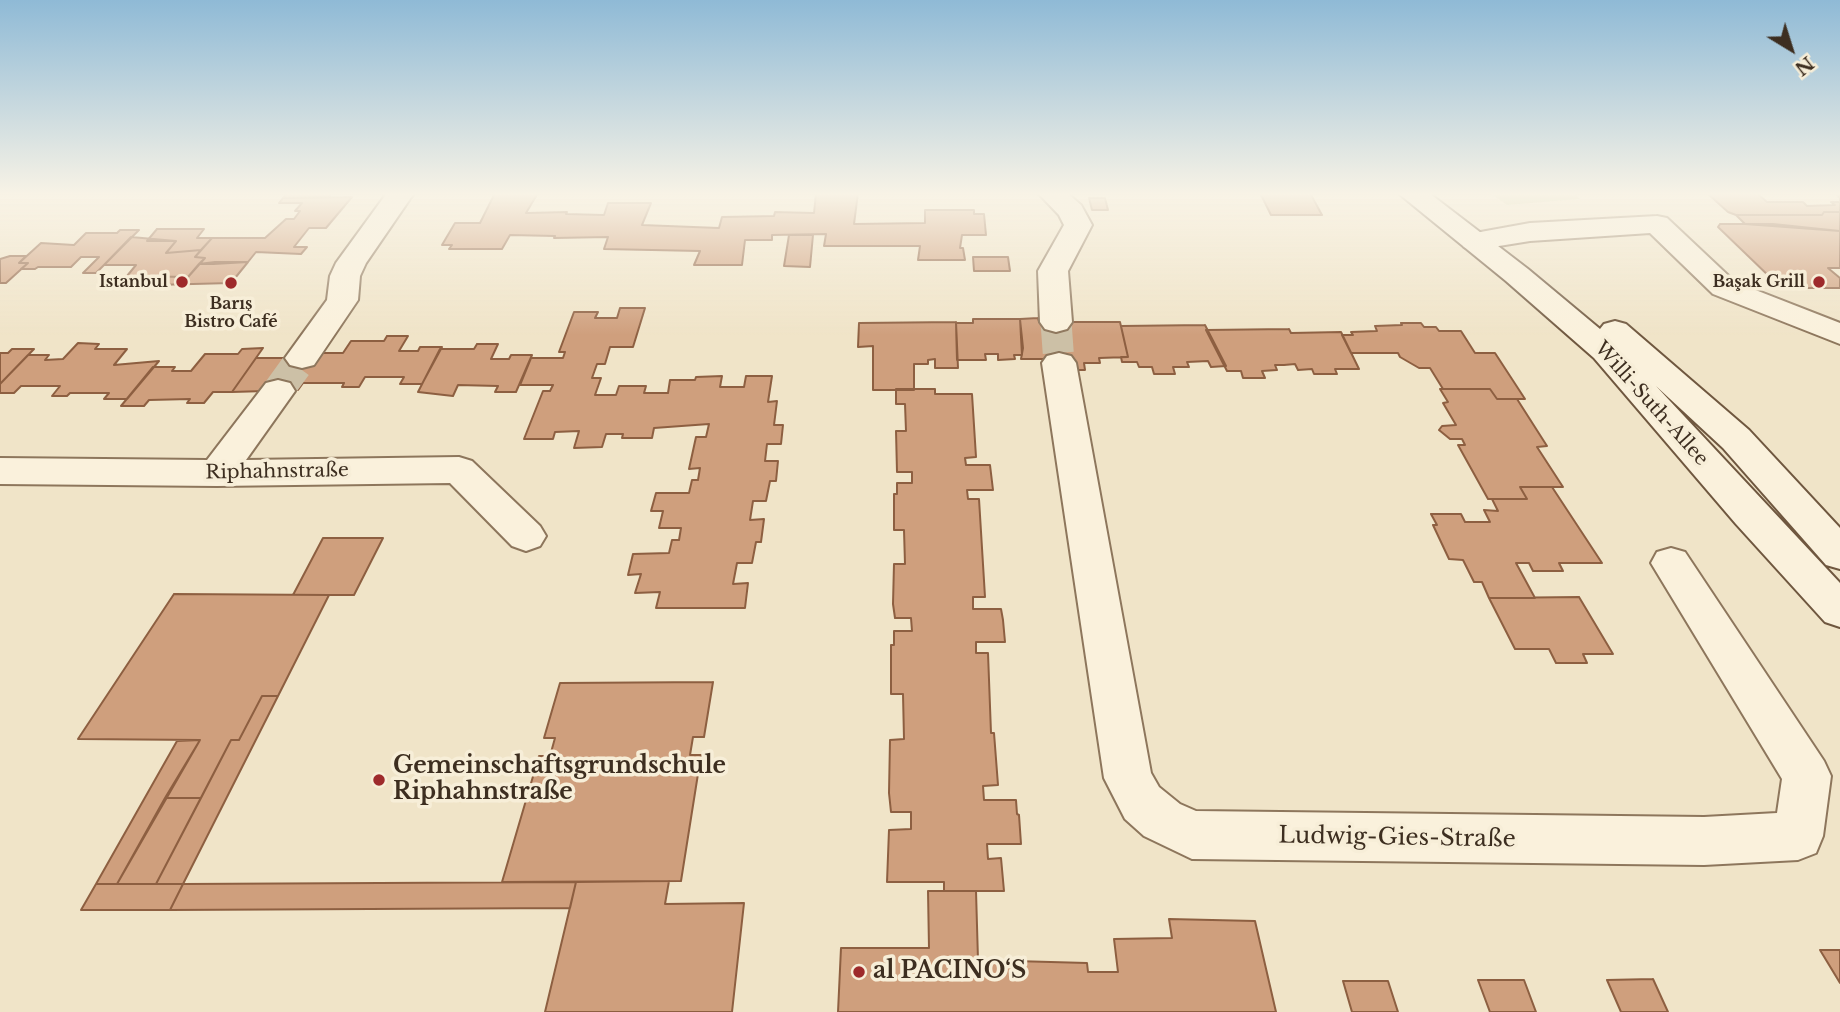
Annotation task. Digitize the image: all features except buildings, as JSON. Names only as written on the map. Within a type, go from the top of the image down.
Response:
[{"type":"street","points":[[303,358],[342,300],[345,276],[367,240]]},
{"type":"street","name":"Ludwig-Gies-Straße","points":[[1070,240],[1054,271],[1058,342],[1128,778],[1142,803],[1162,820],[1192,835],[1704,841],[1798,836],[1807,776],[1671,563]]},
{"type":"street","name":"Willi-Suth-Allee","points":[[1488,240],[1606,351],[1750,514],[1840,610]]},
{"type":"street","name":"Willi-Suth-Allee","points":[[1489,240],[1639,351],[1736,439],[1840,554]]},
{"type":"street","points":[[1674,240],[1724,288],[1840,334]]},
{"type":"street","points":[[217,473],[278,391]]},
{"type":"street","name":"Riphahnstraße","points":[[0,471],[217,473],[459,470],[526,536]]},
{"type":"tunnel","points":[[1056,322],[1059,363]]},
{"type":"tunnel","points":[[278,391],[302,358]]},
{"type":"place","name":"Istanbul","points":[[182,282]]},
{"type":"place","name":"Başak Grill","points":[[1819,282]]},
{"type":"place","name":"Barış Bistro Café","points":[[231,283]]},
{"type":"place","name":"Gemeinschaftsgrundschule Riphahnstraße","points":[[379,780]]},
{"type":"place","name":"al PACINO‘S","points":[[859,972]]}]
